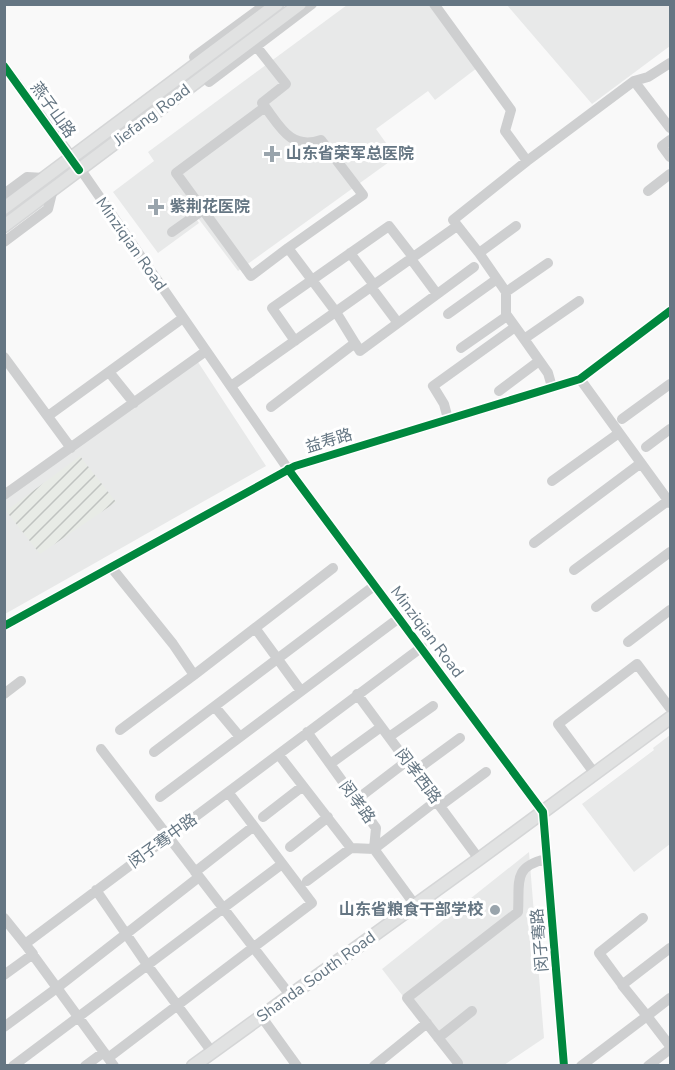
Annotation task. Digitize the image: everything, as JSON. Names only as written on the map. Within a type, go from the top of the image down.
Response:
[{"type":"main road","name":"Jiefang Road","points":[[4,208],[277,4]]},
{"type":"main road","name":"Jiefang Road","points":[[4,226],[203,81],[300,4]]},
{"type":"main road","points":[[189,70],[194,57]]},
{"type":"main road","name":"Shanda South Road","points":[[193,1065],[670,718]]},
{"type":"street","points":[[203,81],[256,46],[312,4]]},
{"type":"street","points":[[434,4],[511,110],[505,131],[527,162]]},
{"type":"street","points":[[194,57],[265,5]]},
{"type":"street","points":[[256,46],[286,84],[262,103],[290,139],[312,143],[321,140],[363,195],[251,276],[176,173],[265,107]]},
{"type":"street","points":[[552,387],[548,373],[507,316],[506,292],[453,220],[634,81],[648,77],[670,63]]},
{"type":"street","name":"燕子山路","points":[[4,66],[79,170]]},
{"type":"street","points":[[4,74],[70,159]]},
{"type":"street","points":[[634,81],[670,128]]},
{"type":"street","points":[[670,140],[662,146],[670,157]]},
{"type":"street","name":"Minziqian Road","points":[[79,170],[288,469],[543,812]]},
{"type":"street","points":[[648,191],[670,174]]},
{"type":"street","points":[[4,194],[27,177],[44,178]]},
{"type":"street","points":[[4,242],[48,209],[53,189]]},
{"type":"street","points":[[172,232],[203,210]]},
{"type":"street","points":[[295,341],[272,308],[389,226],[437,294]]},
{"type":"street","points":[[231,386],[458,226]]},
{"type":"street","points":[[478,253],[516,226]]},
{"type":"street","points":[[288,248],[336,312],[360,351],[474,267]]},
{"type":"street","points":[[350,253],[398,323]]},
{"type":"street","points":[[506,292],[548,263]]},
{"type":"street","points":[[448,314],[497,279]]},
{"type":"street","points":[[524,339],[579,301]]},
{"type":"street","name":"益寿路","points":[[4,626],[288,469],[580,378],[670,311]]},
{"type":"street","points":[[461,348],[507,316]]},
{"type":"street","points":[[48,416],[183,318]]},
{"type":"street","points":[[448,419],[444,404],[433,386],[515,327]]},
{"type":"street","points":[[272,407],[355,343]]},
{"type":"street","points":[[7,489],[71,448],[206,351]]},
{"type":"street","points":[[4,357],[71,448]]},
{"type":"street","points":[[499,391],[539,361]]},
{"type":"street","points":[[109,372],[134,403]]},
{"type":"street","points":[[574,570],[670,502],[580,378]]},
{"type":"street","points":[[622,419],[670,384]]},
{"type":"street","points":[[646,447],[670,429]]},
{"type":"street","points":[[552,481],[619,433]]},
{"type":"street","points":[[534,543],[641,463]]},
{"type":"street","points":[[596,607],[670,552]]},
{"type":"street","points":[[111,567],[173,644],[194,675]]},
{"type":"street","points":[[120,730],[333,568]]},
{"type":"street","points":[[154,752],[374,586]]},
{"type":"street","points":[[628,642],[670,610]]},
{"type":"street","points":[[160,797],[399,618]]},
{"type":"street","points":[[255,628],[301,691]]},
{"type":"street","name":"闵子骞中路","points":[[25,944],[422,647]]},
{"type":"street","points":[[595,774],[558,724],[637,664],[670,708]]},
{"type":"street","points":[[4,694],[21,681]]},
{"type":"street","name":"闵孝西路","points":[[357,694],[479,859]]},
{"type":"street","points":[[389,737],[433,706]]},
{"type":"street","points":[[215,707],[240,737]]},
{"type":"street","points":[[330,764],[381,727]]},
{"type":"street","name":"闵孝路","points":[[307,732],[376,828],[374,849],[415,905]]},
{"type":"street","points":[[415,771],[460,738]]},
{"type":"street","points":[[100,749],[290,995]]},
{"type":"street","points":[[279,755],[351,848]]},
{"type":"street","points":[[356,800],[407,761]]},
{"type":"street","points":[[307,881],[351,848],[374,849],[486,772]]},
{"type":"street","points":[[263,817],[303,786]]},
{"type":"street","points":[[85,1065],[109,1058],[312,903],[228,792]]},
{"type":"street","name":"闵子骞路","points":[[543,812],[564,1065]]},
{"type":"street","points":[[290,847],[328,817]]},
{"type":"street","points":[[4,1027],[127,934],[254,826]]},
{"type":"street","points":[[458,1063],[407,998],[518,912],[520,874],[529,863],[546,859]]},
{"type":"street","points":[[14,1065],[282,864]]},
{"type":"street","points":[[96,890],[148,966],[212,1052]]},
{"type":"street","points":[[4,918],[59,986],[109,1058]]},
{"type":"street","points":[[643,918],[599,953],[670,1048],[648,1065]]},
{"type":"street","points":[[624,987],[622,985],[670,948]]},
{"type":"street","points":[[4,975],[33,954]]},
{"type":"street","points":[[581,1065],[670,998]]},
{"type":"street","points":[[438,1038],[472,1011]]},
{"type":"street","points":[[261,1016],[297,1065]]},
{"type":"street","points":[[375,1065],[427,1023]]},
{"type":"shaded area","name":"山东省荣军总医院","points":[[347,5],[429,5],[477,68],[435,100],[428,91],[376,129],[396,157],[238,271],[176,189],[199,223],[158,253],[113,192],[154,161],[148,152]]},
{"type":"shaded area","points":[[507,5],[670,5],[670,46],[592,104]]},
{"type":"shaded area","points":[[196,359],[266,466],[5,614],[4,499]]},
{"type":"shaded area","points":[[80,456],[116,502],[40,554],[6,511]]},
{"type":"shaded area","points":[[670,735],[670,844],[634,872],[582,804],[654,750],[653,748]]},
{"type":"shaded area","name":"山东省粮食干部学校","points":[[529,852],[544,1038],[504,1065],[456,1065],[382,969]]},
{"type":"cycle path","points":[[4,66],[79,170]]},
{"type":"cycle path","points":[[4,626],[295,466],[580,379],[670,311]]},
{"type":"cycle path","points":[[288,469],[543,812],[564,1066]]},
{"type":"place","name":"山东省荣军总医院","points":[[272,154]]},
{"type":"place","name":"紫荆花医院","points":[[156,207]]},
{"type":"place","name":"山东省粮食干部学校","points":[[495,910]]}]
